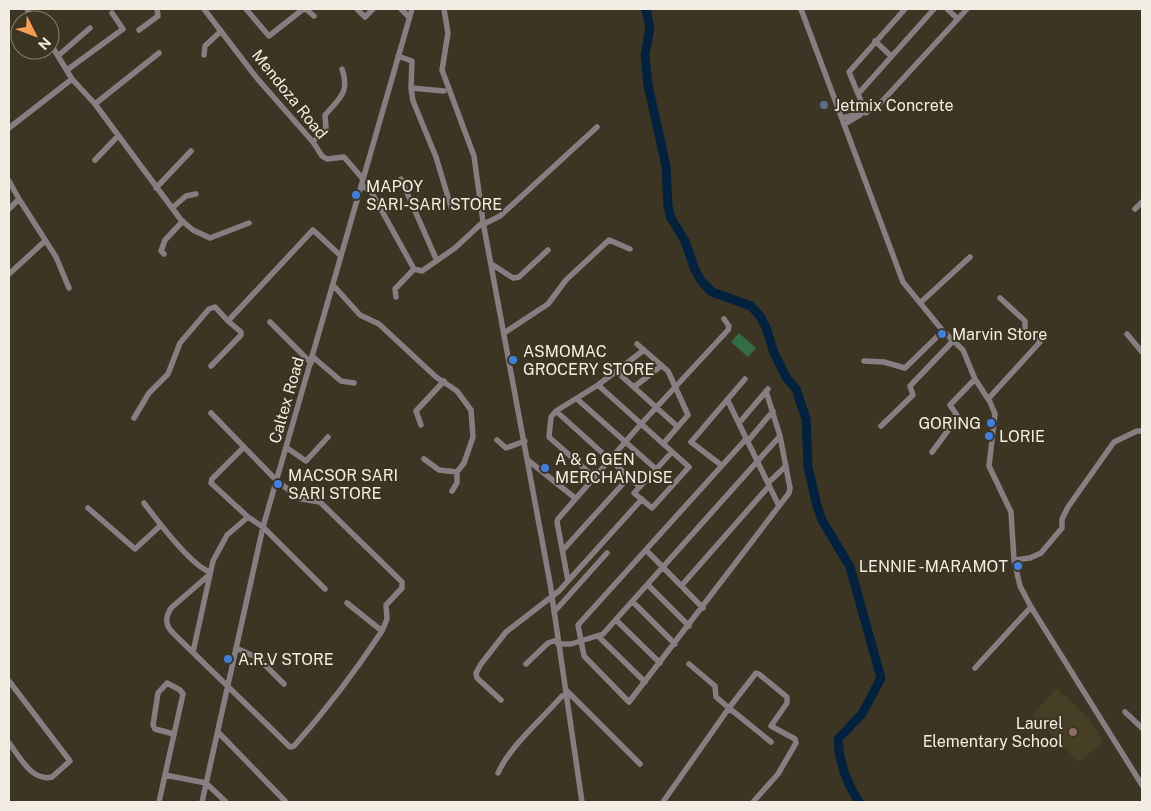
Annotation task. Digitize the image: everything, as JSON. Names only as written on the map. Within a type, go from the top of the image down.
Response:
[{"type":"street","points":[[139,30],[158,16],[157,9]]},
{"type":"street","name":"Mendoza Road","points":[[204,9],[256,77],[313,142],[324,158],[344,157],[363,182]]},
{"type":"street","points":[[246,9],[269,36],[302,10],[306,9],[314,16]]},
{"type":"street","points":[[357,9],[364,17],[373,9]]},
{"type":"street","points":[[400,9],[409,17]]},
{"type":"street","name":"Caltex Road","points":[[202,802],[263,527],[412,9]]},
{"type":"street","points":[[444,9],[448,33],[442,70],[474,156],[484,223],[552,597],[582,802]]},
{"type":"street","points":[[801,9],[844,121],[898,272],[903,282],[943,331],[963,350],[975,379],[995,414],[989,466],[1011,512],[1014,560],[1020,586],[1031,607],[1142,785]]},
{"type":"street","points":[[863,114],[858,94],[849,72],[905,9]]},
{"type":"street","points":[[858,94],[934,9]]},
{"type":"street","points":[[947,9],[958,19]]},
{"type":"street","points":[[844,121],[875,109],[967,9]]},
{"type":"street","points":[[67,70],[123,29],[112,13]]},
{"type":"street","points":[[60,54],[90,28]]},
{"type":"street","points":[[204,55],[205,46],[221,31]]},
{"type":"street","points":[[875,42],[892,56]]},
{"type":"street","points":[[95,104],[159,53]]},
{"type":"street","points":[[398,56],[412,61],[411,88],[413,101],[436,157],[451,208]]},
{"type":"street","points":[[60,57],[72,78],[95,104],[156,188],[183,221],[194,230],[210,238],[249,223]]},
{"type":"street","points":[[313,142],[326,128],[325,115],[345,90],[346,82],[342,69]]},
{"type":"street","points":[[9,128],[72,78]]},
{"type":"street","points":[[411,88],[444,91]]},
{"type":"street","points":[[363,182],[372,193],[414,269],[422,271],[484,223],[500,216],[597,127]]},
{"type":"street","points":[[95,160],[118,136]]},
{"type":"street","points":[[156,188],[192,151]]},
{"type":"street","points":[[402,179],[437,261]]},
{"type":"street","points":[[9,181],[56,258],[69,288]]},
{"type":"street","points":[[172,208],[186,196],[196,194]]},
{"type":"street","points":[[9,208],[19,200]]},
{"type":"street","points":[[1135,209],[1142,202]]},
{"type":"street","points":[[164,254],[161,250],[162,245],[183,221]]},
{"type":"street","points":[[228,321],[312,230],[316,230],[342,256]]},
{"type":"street","points":[[504,333],[548,304],[561,285],[609,240],[630,249]]},
{"type":"street","points":[[9,274],[45,241]]},
{"type":"street","points":[[492,265],[513,278],[519,277],[548,250]]},
{"type":"street","points":[[920,303],[970,257]]},
{"type":"street","points":[[396,297],[395,290],[414,269]]},
{"type":"street","points":[[333,285],[360,315],[379,324],[436,376],[444,380],[456,391],[471,410],[473,437],[464,463],[457,472],[457,483],[452,491]]},
{"type":"street","points":[[988,399],[1040,342],[1025,330],[1025,321],[1000,298]]},
{"type":"street","points":[[134,418],[149,393],[168,374],[180,343],[209,309],[215,307],[241,332],[241,335],[211,366]]},
{"type":"street","points":[[568,581],[557,522],[575,498],[728,330],[729,326],[724,319]]},
{"type":"street","points":[[270,322],[312,360],[341,381],[354,383]]},
{"type":"street","points":[[864,361],[884,362],[905,368],[943,331]]},
{"type":"street","points":[[1127,334],[1142,352]]},
{"type":"street","points":[[881,426],[913,395],[910,386],[953,341]]},
{"type":"street","points":[[637,344],[668,371],[688,415],[662,444]]},
{"type":"street","points":[[594,477],[547,434],[551,418],[556,411],[598,386],[644,350]]},
{"type":"street","points":[[634,387],[661,366]]},
{"type":"street","points":[[617,372],[678,427]]},
{"type":"street","points":[[721,465],[691,442],[745,379]]},
{"type":"street","points":[[932,452],[958,417],[950,405],[975,379]]},
{"type":"street","points":[[421,425],[416,411],[444,380]]},
{"type":"street","points":[[598,386],[641,424],[662,444],[672,452],[688,467],[652,508],[634,493],[672,452]]},
{"type":"street","points":[[739,423],[767,390],[773,411],[780,436],[790,488],[789,493],[703,608],[629,702],[584,656],[578,625],[721,465],[773,411]]},
{"type":"street","points":[[577,399],[656,469]]},
{"type":"street","points":[[728,401],[779,506]]},
{"type":"street","points":[[556,411],[640,486]]},
{"type":"street","points":[[209,573],[167,614],[169,629],[286,745],[294,746],[328,708],[340,688],[382,632],[387,619],[386,606],[402,588],[402,582],[320,502],[301,498],[277,481],[212,413]]},
{"type":"street","points":[[1014,560],[1030,558],[1041,553],[1062,528],[1062,519],[1068,507],[1114,442],[1137,431],[1142,431]]},
{"type":"street","points":[[526,664],[548,643],[558,642],[565,645],[599,637],[758,463],[780,436]]},
{"type":"street","points":[[287,448],[306,461],[328,437]]},
{"type":"street","points":[[497,440],[506,448],[525,441]]},
{"type":"street","points":[[244,447],[211,481],[248,517],[263,527],[325,589]]},
{"type":"street","points":[[424,459],[439,470],[457,472]]},
{"type":"street","points":[[528,461],[575,498]]},
{"type":"street","points":[[682,585],[786,466]]},
{"type":"street","points":[[563,550],[629,477]]},
{"type":"street","points":[[502,700],[477,678],[476,673],[506,632],[552,597],[642,499]]},
{"type":"street","points":[[144,503],[161,525],[201,568],[209,573]]},
{"type":"street","points":[[88,508],[135,549],[161,525]]},
{"type":"street","points":[[193,652],[209,573],[221,542],[248,517]]},
{"type":"street","points":[[646,550],[703,608]]},
{"type":"street","points":[[554,612],[607,553]]},
{"type":"street","points":[[648,585],[689,626]]},
{"type":"street","points":[[632,602],[675,644]]},
{"type":"street","points":[[347,603],[382,632]]},
{"type":"street","points":[[975,668],[1031,607]]},
{"type":"street","points":[[616,620],[660,663]]},
{"type":"street","points":[[599,637],[645,682]]},
{"type":"street","points":[[236,648],[258,658],[284,684]]},
{"type":"street","points":[[689,664],[715,686],[716,696],[771,742]]},
{"type":"street","points":[[663,802],[729,708],[756,674],[759,674],[787,696],[787,703],[771,726],[795,739],[796,743],[778,774],[757,801]]},
{"type":"street","points":[[9,681],[70,761],[52,777],[41,777],[30,770],[9,743]]},
{"type":"street","points":[[159,802],[183,694],[180,690],[167,683],[158,693],[153,725],[155,729],[174,734]]},
{"type":"street","points":[[566,693],[640,764]]},
{"type":"street","points":[[498,773],[502,762],[566,693]]},
{"type":"street","points":[[1125,712],[1142,728]]},
{"type":"street","points":[[218,732],[286,802]]},
{"type":"street","points":[[165,775],[206,783],[226,802]]},
{"type":"shaded area","name":"Laurel Elementary School","points":[[1057,688],[1092,722],[1103,742],[1079,762],[1032,715]]},
{"type":"green space","points":[[739,333],[756,348],[748,357],[731,342]]},
{"type":"waterway","points":[[646,9],[650,28],[645,55],[648,85],[666,166],[668,206],[671,218],[685,241],[695,270],[702,282],[712,292],[751,306],[760,316],[766,327],[774,353],[786,377],[796,389],[806,419],[808,467],[817,506],[822,520],[850,567],[881,678],[862,714],[838,739],[844,772],[859,802]]},
{"type":"place","name":"Jetmix Concrete","points":[[824,105]]},
{"type":"place","name":"MAPOY SARI-SARI STORE","points":[[356,195]]},
{"type":"place","name":"Marvin Store","points":[[942,334]]},
{"type":"place","name":"ASMOMAC GROCERY STORE","points":[[513,360]]},
{"type":"place","name":"GORING","points":[[991,423]]},
{"type":"place","name":"LORIE","points":[[989,436]]},
{"type":"place","name":"A & G GEN MERCHANDISE","points":[[545,468]]},
{"type":"place","name":"MACSOR SARI SARI STORE","points":[[278,484]]},
{"type":"place","name":"LENNIE -MARAMOT","points":[[1018,566]]},
{"type":"place","name":"A.R.V STORE","points":[[228,659]]},
{"type":"place","name":"Laurel Elementary School","points":[[1073,732]]}]
